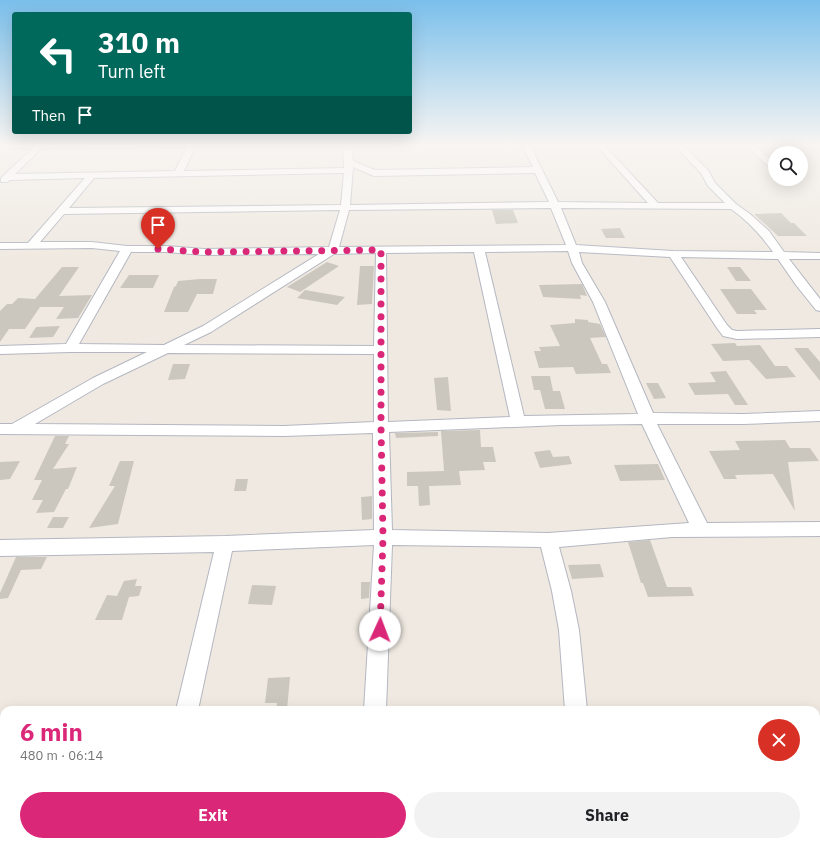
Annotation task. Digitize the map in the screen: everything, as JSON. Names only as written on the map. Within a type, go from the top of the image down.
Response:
[{"type":"street","points":[[31,246],[84,184]]},
{"type":"street","points":[[0,439],[7,429],[98,381],[208,329],[333,250],[346,209],[348,184]]},
{"type":"street","points":[[544,184],[555,205],[582,275],[599,302],[646,418],[701,529]]},
{"type":"street","points":[[636,184],[655,205]]},
{"type":"street","points":[[711,184],[733,206],[747,216],[765,233],[800,283],[820,307]]},
{"type":"street","points":[[62,211],[346,209],[555,205],[733,206]]},
{"type":"street","points":[[0,246],[92,245],[127,249],[166,249],[204,252],[572,248],[673,254],[820,256]]},
{"type":"street","points":[[70,348],[127,249]]},
{"type":"street","points":[[375,706],[383,537],[381,426],[381,250]]},
{"type":"street","points":[[479,250],[518,421]]},
{"type":"street","points":[[673,254],[723,328],[728,333],[737,336],[820,333]]},
{"type":"street","points":[[0,350],[70,348],[164,350],[382,350]]},
{"type":"street","points":[[7,429],[284,431],[518,421],[646,418],[744,419],[820,416]]},
{"type":"street","points":[[0,548],[225,544],[383,537],[548,540],[628,533],[701,529],[820,528]]},
{"type":"street","points":[[548,540],[568,623],[576,706]]},
{"type":"street","points":[[188,706],[225,544]]},
{"type":"building","points":[[492,210],[513,210],[518,223],[496,224]]},
{"type":"building","points":[[781,213],[807,236],[778,236],[754,214]]},
{"type":"building","points":[[620,228],[625,238],[606,238],[601,229]]},
{"type":"building","points":[[327,262],[339,266],[300,292],[287,287]]},
{"type":"building","points":[[360,266],[374,266],[372,304],[357,305]]},
{"type":"building","points":[[62,267],[79,267],[59,296],[92,295],[78,318],[56,319],[64,307],[40,307],[25,329],[9,329],[0,342],[0,311],[7,304],[12,304],[18,298],[35,299]]},
{"type":"building","points":[[727,267],[740,267],[751,281],[736,281]]},
{"type":"building","points":[[129,275],[159,275],[153,288],[120,288]]},
{"type":"building","points":[[217,279],[213,294],[197,294],[188,312],[164,312],[178,281]]},
{"type":"building","points":[[582,284],[587,296],[580,295],[581,299],[543,297],[539,285]]},
{"type":"building","points":[[720,289],[751,289],[767,310],[754,310],[757,314],[737,314]]},
{"type":"building","points":[[305,290],[345,297],[337,305],[297,298]]},
{"type":"building","points":[[575,319],[588,320],[588,322],[600,324],[606,337],[590,338],[602,364],[607,364],[611,373],[576,374],[573,367],[539,368],[534,351],[541,351],[539,347],[560,346],[550,325],[575,323]]},
{"type":"building","points":[[60,326],[53,337],[29,338],[36,327]]},
{"type":"building","points":[[735,343],[737,346],[760,345],[775,366],[787,366],[796,377],[766,379],[749,360],[723,361],[711,344]]},
{"type":"building","points":[[794,348],[808,348],[820,362],[820,381]]},
{"type":"building","points":[[173,364],[190,364],[185,379],[168,380]]},
{"type":"building","points":[[726,371],[748,405],[735,405],[728,394],[695,395],[688,383],[716,382],[710,372]]},
{"type":"building","points":[[531,376],[550,376],[553,391],[560,391],[565,409],[545,409],[540,390],[534,390]]},
{"type":"building","points":[[448,377],[451,411],[437,410],[434,378]]},
{"type":"building","points":[[646,383],[658,383],[666,398],[654,399]]},
{"type":"building","points":[[480,430],[481,447],[493,447],[496,462],[483,462],[485,470],[459,471],[461,485],[429,486],[430,505],[419,506],[418,486],[407,486],[407,472],[444,471],[441,431]]},
{"type":"building","points":[[438,432],[438,436],[396,438],[395,433]]},
{"type":"building","points":[[55,436],[69,436],[65,444],[69,444],[53,469],[77,467],[68,489],[66,489],[54,512],[36,513],[43,500],[32,500],[42,480],[34,480]]},
{"type":"building","points":[[785,440],[790,448],[810,448],[819,461],[788,462],[795,511],[773,474],[735,475],[737,479],[724,479],[709,451],[740,450],[735,441]]},
{"type":"building","points":[[550,450],[553,457],[569,456],[572,464],[540,468],[534,452]]},
{"type":"building","points":[[20,461],[10,479],[0,480],[0,462]]},
{"type":"building","points":[[120,461],[134,461],[118,524],[89,528],[115,486],[109,486]]},
{"type":"building","points":[[658,464],[665,480],[620,481],[614,465]]},
{"type":"building","points":[[236,479],[248,479],[246,491],[234,491]]},
{"type":"building","points":[[372,496],[372,519],[362,520],[361,497]]},
{"type":"building","points":[[53,517],[69,517],[63,528],[47,528]]},
{"type":"building","points":[[650,540],[667,587],[691,587],[694,596],[648,597],[643,583],[641,583],[628,542]]},
{"type":"building","points":[[16,557],[47,557],[41,569],[21,570],[8,598],[0,599],[0,593]]},
{"type":"building","points":[[600,564],[604,577],[572,579],[568,565]]},
{"type":"building","points":[[137,579],[135,586],[142,586],[139,596],[129,597],[122,620],[95,620],[107,595],[117,596],[124,581]]},
{"type":"building","points":[[361,582],[370,582],[369,598],[361,599]]},
{"type":"building","points":[[252,585],[276,586],[272,605],[248,604]]},
{"type":"building","points":[[290,677],[287,706],[277,706],[277,703],[265,703],[268,678]]},
{"type":"route","points":[[158,249],[193,252],[381,250],[381,426],[383,537],[380,630]]}]
